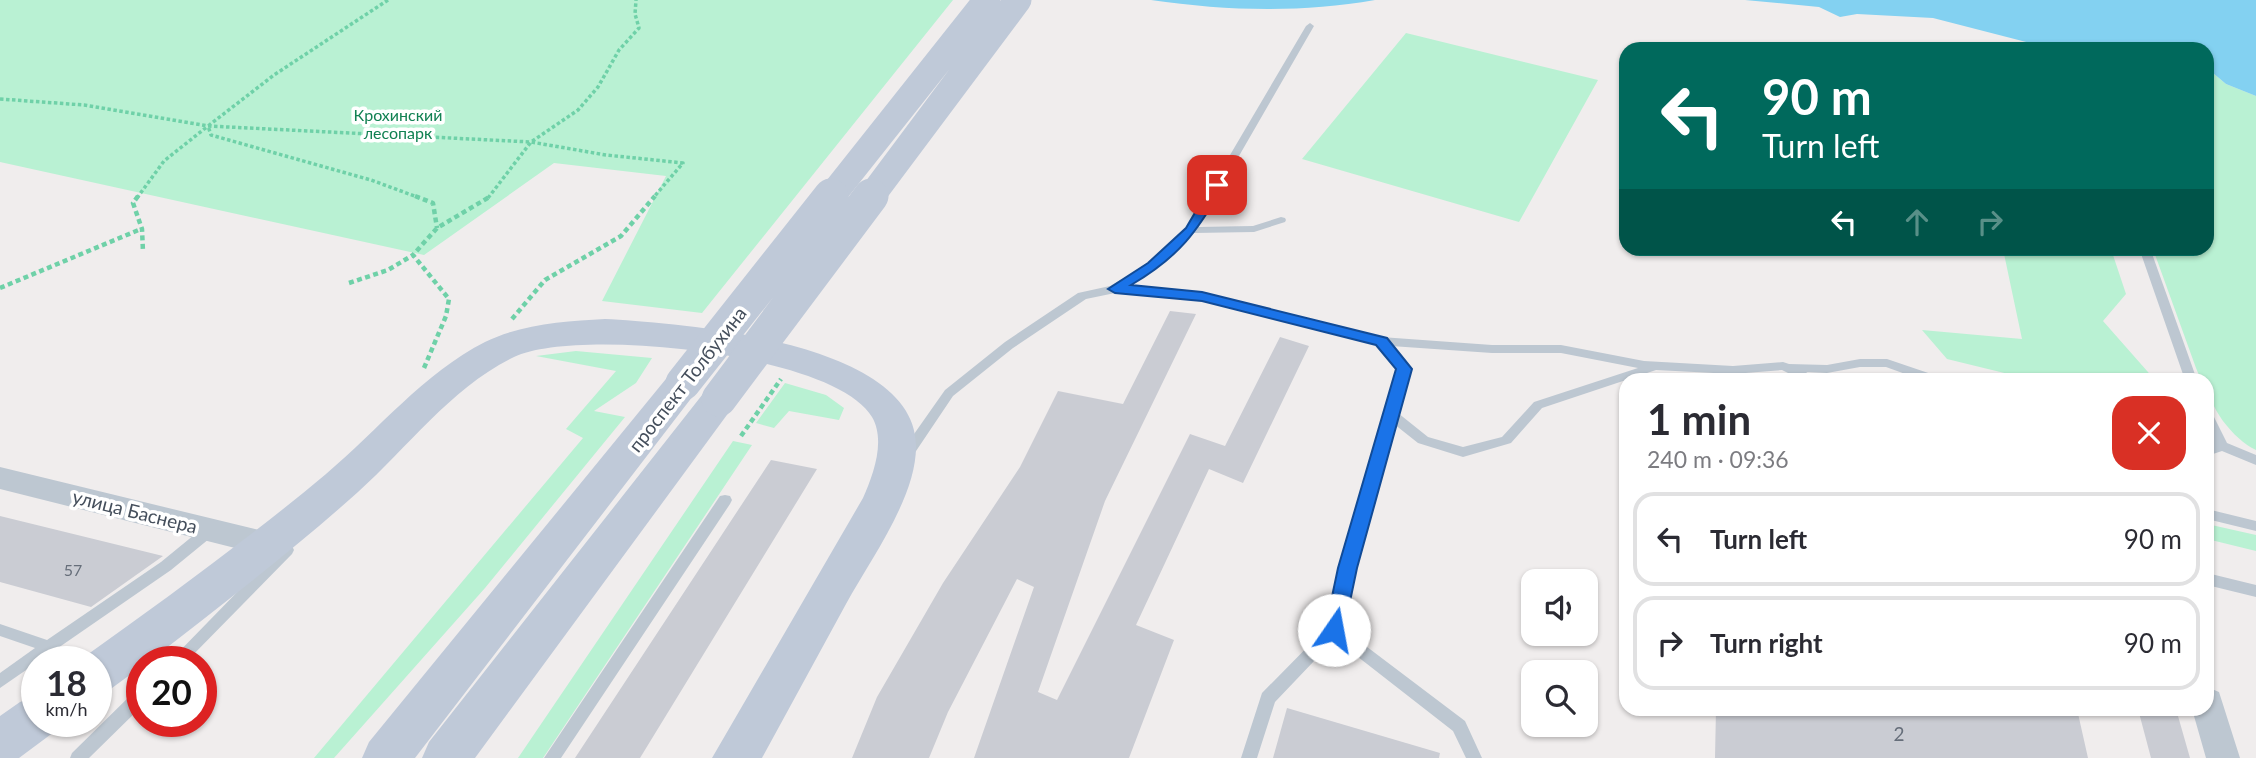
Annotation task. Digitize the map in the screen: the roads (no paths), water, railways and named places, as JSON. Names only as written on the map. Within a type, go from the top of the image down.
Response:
[{"type":"main road","name":"проспект Толбухина","points":[[446,758],[701,391],[987,0]]},
{"type":"main road","name":"проспект Толбухина","points":[[386,758],[701,391],[1018,0]]},
{"type":"main road","points":[[112,662],[271,545],[458,378],[494,353],[530,339],[578,332],[683,338],[760,351],[822,368],[859,384],[884,405],[896,427],[897,451],[891,478],[868,525],[736,758]]},
{"type":"main road","points":[[0,744],[21,729]]},
{"type":"street","name":"улица Баснера","points":[[0,478],[271,545]]},
{"type":"street","points":[[2211,716],[2223,758]]},
{"type":"lane","points":[[1115,289],[1153,266],[1191,230],[1310,26]]},
{"type":"lane","points":[[1191,230],[1254,229],[1281,220]]},
{"type":"lane","points":[[2147,256],[2189,373]]},
{"type":"lane","points":[[891,478],[949,393],[1009,345],[1082,296],[1115,289],[1202,297],[1381,341],[1562,349],[1658,366],[1733,370],[1783,366],[1827,369],[1860,363],[1886,363],[1915,373]]},
{"type":"lane","points":[[1249,758],[1268,698],[1334,630],[1348,568],[1404,369],[1381,341]]},
{"type":"lane","points":[[1636,373],[1658,366]]},
{"type":"lane","points":[[1783,366],[1798,373]]},
{"type":"lane","points":[[1391,415],[1423,440],[1463,452],[1506,440],[1538,405],[1619,379]]},
{"type":"lane","points":[[2214,429],[2222,446],[2256,460]]},
{"type":"lane","points":[[2214,449],[2222,446]]},
{"type":"lane","points":[[192,646],[267,572],[367,462]]},
{"type":"lane","points":[[552,758],[725,500]]},
{"type":"lane","points":[[2214,516],[2256,526]]},
{"type":"lane","points":[[50,646],[166,566],[211,530]]},
{"type":"lane","points":[[2214,581],[2256,591]]},
{"type":"lane","points":[[0,630],[46,646]]},
{"type":"lane","points":[[1334,630],[1460,726],[1474,758]]},
{"type":"lane","points":[[0,681],[21,666]]},
{"type":"lane","points":[[78,758],[126,711]]},
{"type":"water","points":[[1151,0],[1375,0],[1319,7],[1263,9]]},
{"type":"water","points":[[1745,0],[2256,0],[2256,96],[2226,84],[2214,74],[2214,42],[2026,42],[1933,18],[1857,14],[1840,17],[1819,7]]},
{"type":"park label","name":"Крохинский лесопарк","points":[[398,123]]}]
